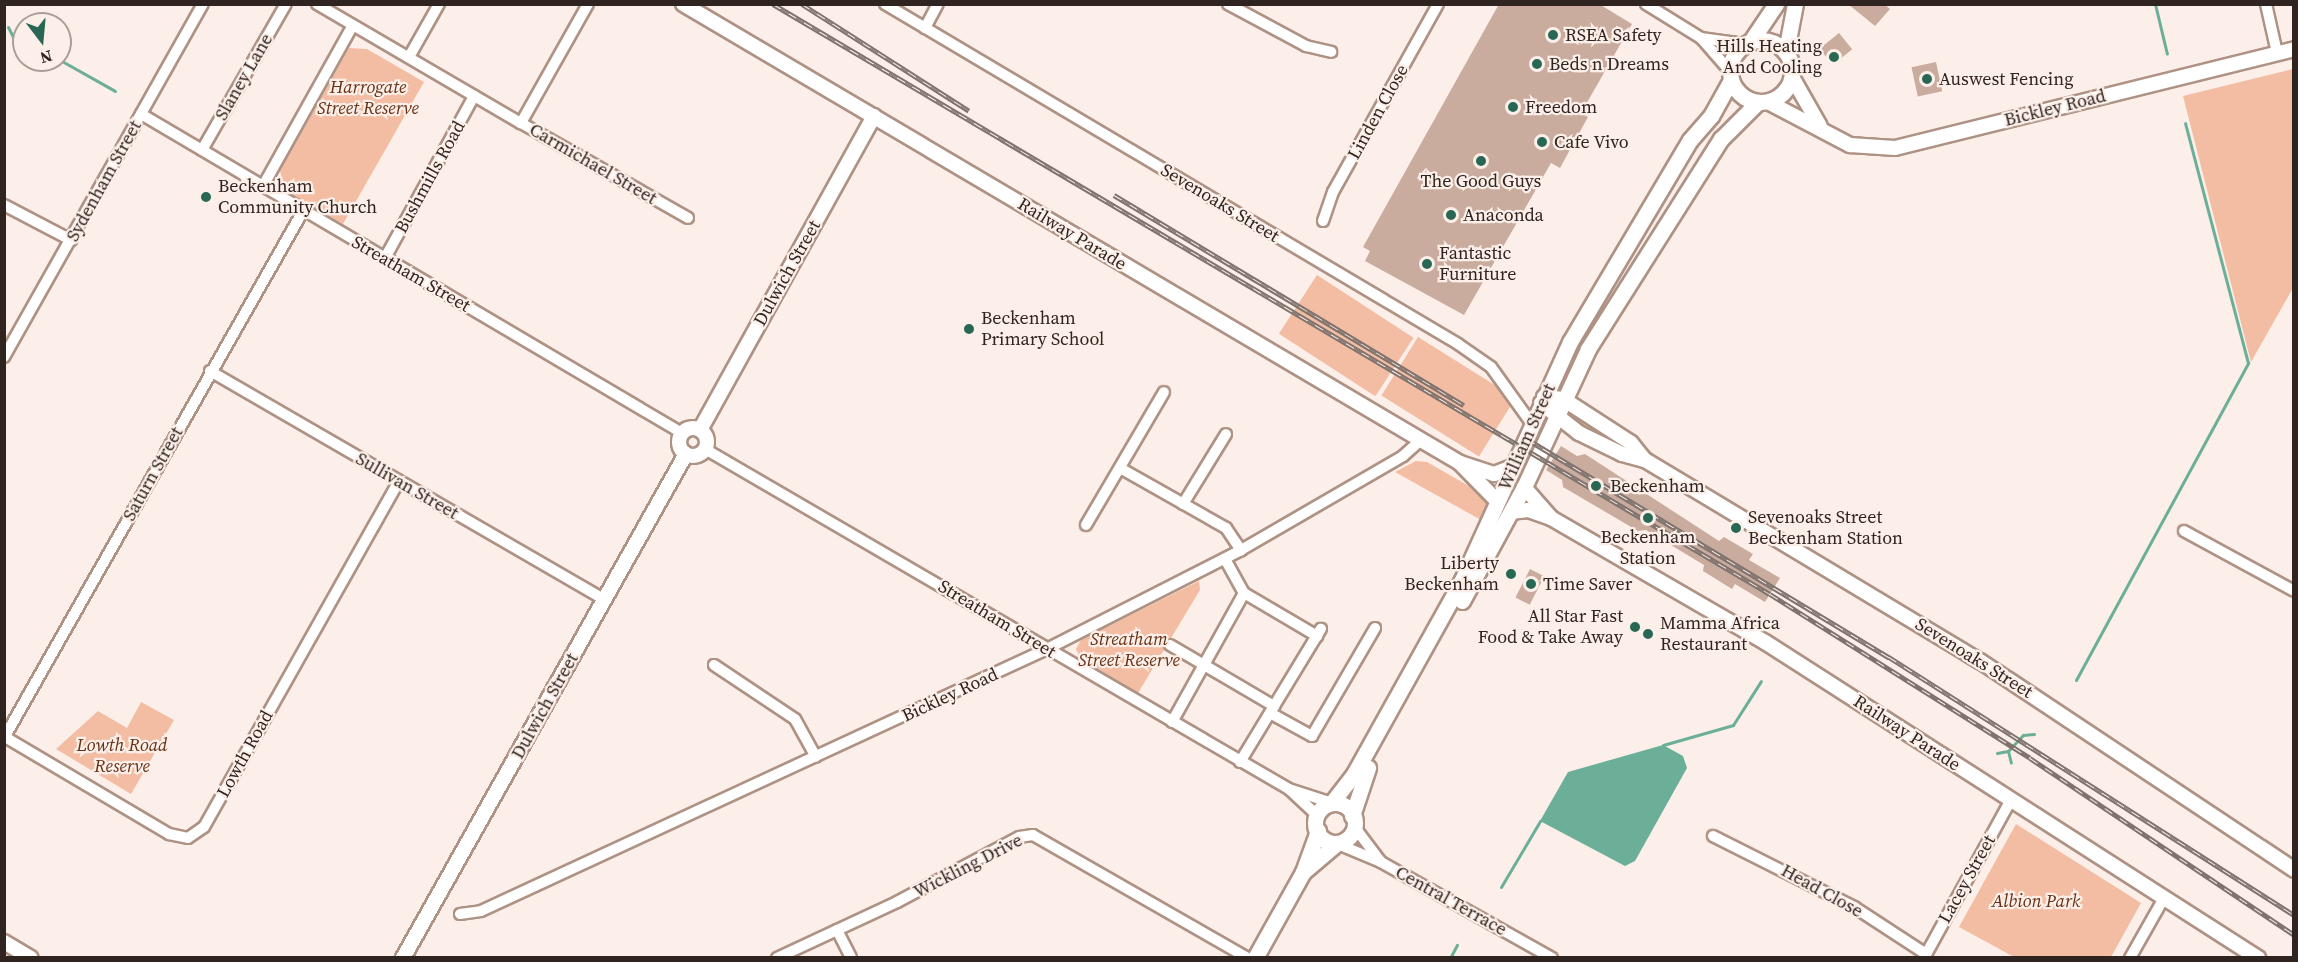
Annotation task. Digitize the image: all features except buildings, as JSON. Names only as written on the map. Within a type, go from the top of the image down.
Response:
[{"type":"main road","points":[[1776,4],[1748,43],[1736,52],[1730,75],[1740,94],[1763,102],[1785,92],[1792,77],[1786,51],[1795,4]]},
{"type":"main road","points":[[1748,43],[1772,41],[1786,51]]},
{"type":"main road","name":"William Street","points":[[1255,957],[1303,872],[1318,823],[1331,801],[1354,774],[1436,628],[1515,466],[1543,400],[1650,206],[1730,75]]},
{"type":"main road","name":"William Street","points":[[1303,872],[1352,834],[1352,821],[1360,780],[1511,512],[1588,350],[1721,139],[1763,102]]},
{"type":"main road","points":[[1331,801],[1345,804],[1352,821]]},
{"type":"main road","points":[[1318,823],[1324,842],[1338,845]]},
{"type":"street","name":"Sydenham Street","points":[[4,357],[203,4]]},
{"type":"street","name":"Slaney Lane","points":[[202,150],[286,4]]},
{"type":"street","points":[[317,4],[521,123]]},
{"type":"street","points":[[409,57],[439,4]]},
{"type":"street","name":"Carmichael Street","points":[[588,4],[521,123],[688,218]]},
{"type":"street","name":"Railway Parade","points":[[683,4],[1460,463],[1494,474],[1515,466]]},
{"type":"street","name":"Sevenoaks Street","points":[[885,4],[1458,344],[1506,384],[1532,424]]},
{"type":"street","points":[[925,28],[938,4]]},
{"type":"street","points":[[1227,4],[1306,46],[1331,52]]},
{"type":"street","name":"Linden Close","points":[[1323,221],[1333,192],[1438,4]]},
{"type":"street","points":[[1646,4],[1701,38],[1730,75]]},
{"type":"street","points":[[2266,4],[2277,53]]},
{"type":"street","points":[[262,186],[353,25]]},
{"type":"street","points":[[1701,38],[1748,43]]},
{"type":"street","name":"Bickley Road","points":[[1763,102],[1820,126],[1850,145],[1895,148],[2294,49]]},
{"type":"street","name":"Bickley Road","points":[[1792,77],[1820,126]]},
{"type":"street","name":"Bushmills Road","points":[[385,258],[474,96]]},
{"type":"street","name":"Streatham Street","points":[[141,114],[682,433]]},
{"type":"street","name":"Dulwich Street","points":[[700,430],[874,117]]},
{"type":"street","points":[[4,205],[71,240]]},
{"type":"street","name":"Saturn Street","points":[[5,738],[210,371],[303,211]]},
{"type":"street","name":"Sullivan Street","points":[[210,371],[605,600]]},
{"type":"street","points":[[1086,525],[1164,392]]},
{"type":"street","name":"Sevenoaks Street","points":[[1543,400],[1563,399],[1631,443],[1645,460]]},
{"type":"street","name":"Sevenoaks Street","points":[[1543,400],[1555,418],[1622,454],[1645,460],[2075,721],[2294,870]]},
{"type":"street","points":[[700,430],[707,439],[705,449],[694,456],[686,453],[680,446],[682,433],[700,430]]},
{"type":"street","points":[[1183,504],[1226,434]]},
{"type":"street","name":"Bickley Road","points":[[460,914],[481,911],[1047,649],[1225,559],[1411,451],[1421,440]]},
{"type":"street","name":"Streatham Street","points":[[705,449],[1240,762],[1289,789],[1331,801]]},
{"type":"street","name":"Dulwich Street","points":[[403,957],[686,453]]},
{"type":"street","name":"Railway Parade","points":[[1460,463],[1498,502]]},
{"type":"street","points":[[1120,468],[1226,528],[1241,550]]},
{"type":"street","name":"Lowth Road","points":[[5,738],[169,834],[188,838],[204,827],[399,481]]},
{"type":"street","name":"Railway Parade","points":[[1524,487],[1551,518]]},
{"type":"street","name":"Railway Parade","points":[[1511,512],[1528,510],[1551,518],[1765,642],[2258,957]]},
{"type":"street","points":[[2184,531],[2294,591]]},
{"type":"street","points":[[1225,559],[1244,593],[1319,633],[1240,762]]},
{"type":"street","points":[[1172,722],[1244,593]]},
{"type":"street","points":[[1170,645],[1203,664],[1312,736],[1375,628]]},
{"type":"street","points":[[714,665],[785,710],[816,757]]},
{"type":"street","name":"Streatham Street","points":[[1289,789],[1318,823]]},
{"type":"street","name":"Lacey Street","points":[[1925,956],[2011,800]]},
{"type":"street","name":"Central Terrace","points":[[1352,821],[1381,862]]},
{"type":"street","name":"Wickling Drive","points":[[777,957],[837,930],[1019,837],[1033,835],[1248,957]]},
{"type":"street","name":"Head Close","points":[[1713,836],[1849,904],[1925,956]]},
{"type":"street","name":"Central Terrace","points":[[1338,845],[1381,862],[1552,957]]},
{"type":"street","points":[[2130,957],[2164,898]]},
{"type":"street","points":[[837,930],[851,957]]},
{"type":"street","points":[[4,942],[31,957]]},
{"type":"green space","name":"Harrogate Street Reserve","points":[[349,48],[367,49],[424,82],[343,224],[286,192],[280,171]]},
{"type":"green space","points":[[2293,69],[2293,288],[2251,362],[2183,96]]},
{"type":"green space","points":[[1317,275],[1413,338],[1375,396],[1279,334]]},
{"type":"green space","points":[[1418,337],[1516,398],[1479,456],[1381,396]]},
{"type":"green space","points":[[1416,461],[1427,462],[1483,494],[1488,501],[1481,520],[1395,472]]},
{"type":"green space","name":"Streatham Street Reserve","points":[[1199,581],[1200,590],[1138,693],[1080,658],[1076,649],[1081,640]]},
{"type":"green space","name":"Lowth Road Reserve","points":[[141,702],[174,720],[131,794],[56,749],[98,711],[127,728]]},
{"type":"green space","name":"Albion Park","points":[[2016,824],[2141,903],[2111,957],[2014,957],[1959,927]]},
{"type":"shaded area","points":[[1663,745],[1683,756],[1687,768],[1635,861],[1625,866],[1540,821],[1568,772]]},
{"type":"waterway","points":[[2155,4],[2167,54]]},
{"type":"waterway","points":[[8,27],[12,35]]},
{"type":"waterway","points":[[72,67],[115,91]]},
{"type":"waterway","points":[[2076,680],[2248,363],[2185,123]]},
{"type":"waterway","points":[[1663,745],[1733,725],[1761,681]]},
{"type":"waterway","points":[[1997,753],[2008,751],[2023,735],[2034,734]]},
{"type":"waterway","points":[[2008,751],[2011,763]]},
{"type":"waterway","points":[[1501,887],[1540,821]]},
{"type":"waterway","points":[[1450,958],[1457,945]]},
{"type":"railway","points":[[773,4],[1770,594],[2030,758],[2294,935]]},
{"type":"railway","points":[[802,4],[969,111]]},
{"type":"railway","points":[[1114,195],[1464,405]]},
{"type":"railway","points":[[1527,439],[1889,657],[2294,915]]},
{"type":"place","name":"RSEA Safety","points":[[1553,35]]},
{"type":"place","name":"Hills Heating And Cooling","points":[[1834,57]]},
{"type":"place","name":"Beds n Dreams","points":[[1537,64]]},
{"type":"place","name":"Auswest Fencing","points":[[1927,79]]},
{"type":"place","name":"Freedom","points":[[1513,107]]},
{"type":"place","name":"Cafe Vivo","points":[[1542,142]]},
{"type":"place","name":"The Good Guys","points":[[1481,161]]},
{"type":"place","name":"Beckenham Community Church","points":[[206,197]]},
{"type":"place","name":"Anaconda","points":[[1451,215]]},
{"type":"place","name":"Fantastic Furniture","points":[[1427,264]]},
{"type":"place","name":"Beckenham Primary School","points":[[969,329]]},
{"type":"place","name":"Beckenham","points":[[1596,486]]},
{"type":"place","name":"Beckenham Station","points":[[1648,518]]},
{"type":"place","name":"Sevenoaks Street Beckenham Station","points":[[1736,528]]},
{"type":"place","name":"Liberty Beckenham","points":[[1511,574]]},
{"type":"place","name":"Time Saver","points":[[1531,584]]},
{"type":"place","name":"All Star Fast Food & Take Away","points":[[1635,627]]},
{"type":"place","name":"Mamma Africa Restaurant","points":[[1648,634]]}]
